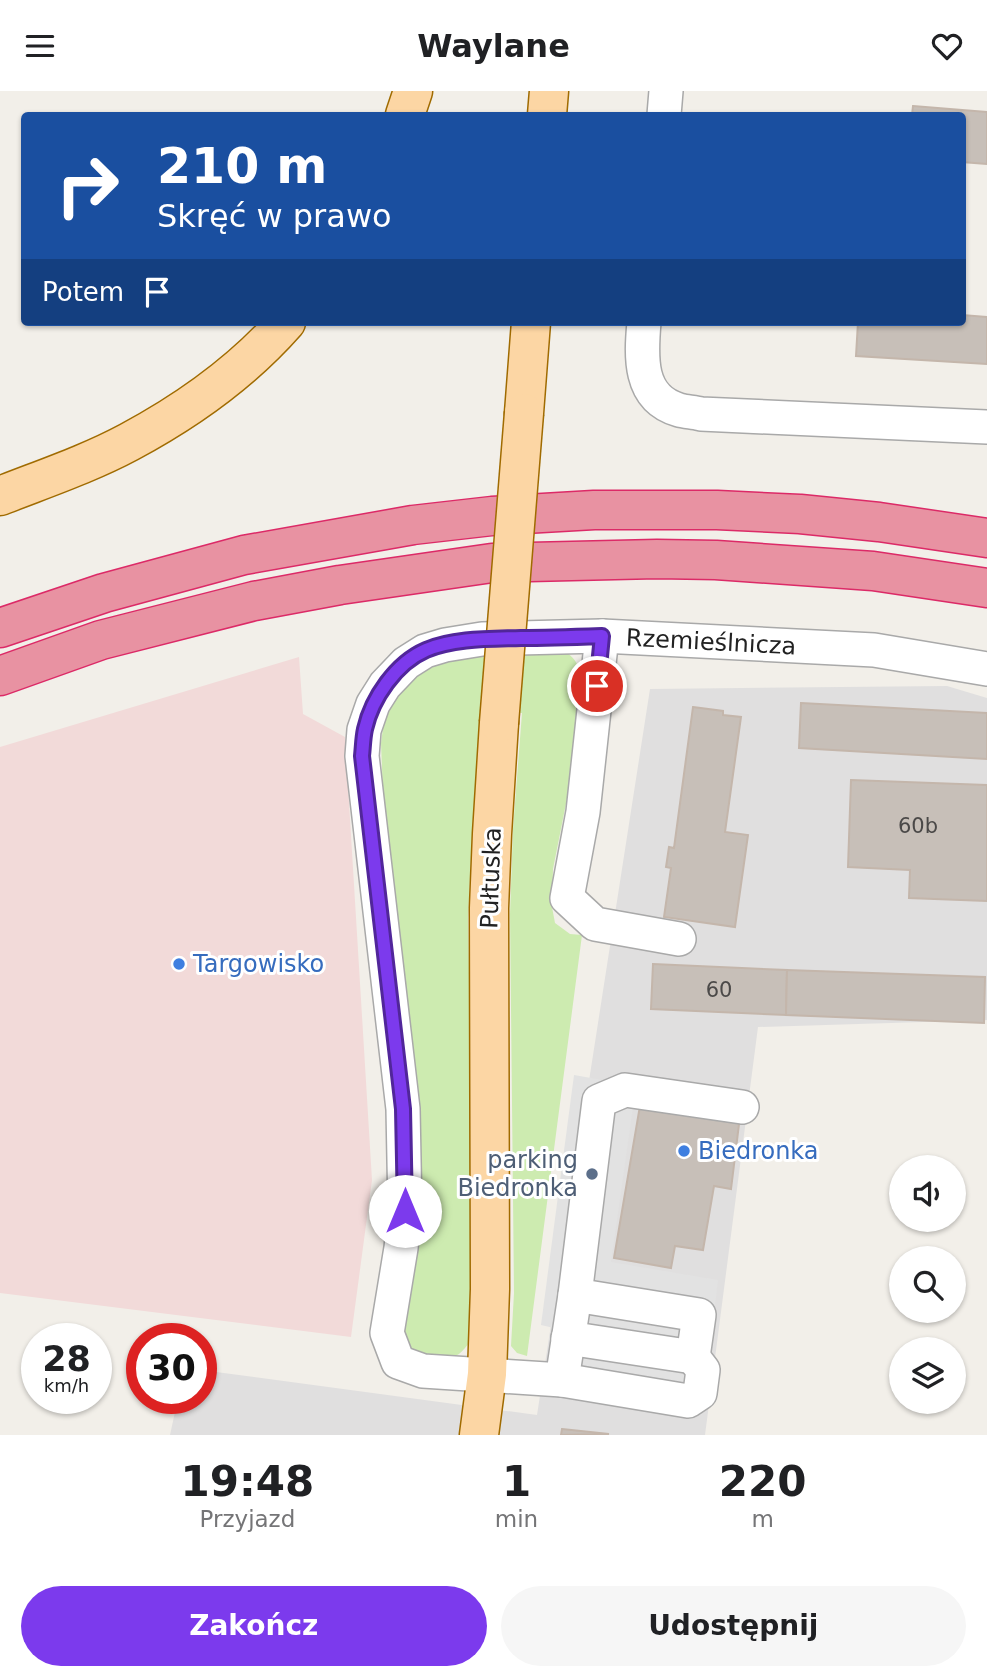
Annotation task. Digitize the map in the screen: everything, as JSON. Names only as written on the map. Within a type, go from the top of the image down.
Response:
[{"type":"highway","points":[[0,628],[104,593],[244,555],[413,525],[492,516],[608,510],[800,514],[987,538]]},
{"type":"highway","points":[[0,676],[102,640],[254,601],[340,585],[492,563],[716,559],[873,571],[987,588]]},
{"type":"main road","points":[[406,112],[413,91]]},
{"type":"main road","points":[[547,112],[549,91]]},
{"type":"main road","points":[[0,496],[127,443],[178,414],[250,358],[282,326]]},
{"type":"main road","name":"Pułtuska","points":[[479,1435],[487,1374],[490,1289],[489,908],[492,834],[531,326]]},
{"type":"street","points":[[664,112],[666,91]]},
{"type":"street","points":[[644,326],[644,377],[657,397],[676,409],[701,414],[987,427]]},
{"type":"street","points":[[602,636],[583,812],[567,898],[595,924],[679,939]]},
{"type":"street","name":"Rzemieślnicza","points":[[693,1357],[703,1370],[700,1393],[688,1401],[562,1380],[423,1371],[398,1361],[387,1333],[405,1211],[403,1109],[362,756],[365,730],[373,704],[385,685],[406,663],[425,650],[482,639],[602,636],[874,650],[987,669]]},
{"type":"street","points":[[562,1380],[599,1101],[625,1090],[741,1107]]},
{"type":"street","points":[[568,1338],[693,1357],[699,1315],[575,1295]]},
{"type":"shaded area","name":"Targowisko","points":[[299,657],[303,714],[345,737],[372,1180],[351,1337],[0,1293],[0,747]]},
{"type":"shaded area","points":[[947,686],[987,698],[987,1020],[758,1027],[705,1435],[170,1435],[175,1414],[217,1414],[217,1372],[537,1415],[650,689]]},
{"type":"shaded area","name":"parking Biedronka","points":[[574,1075],[636,1086],[611,1262],[718,1280],[702,1415],[559,1396],[558,1329],[541,1325]]},
{"type":"green space","points":[[476,653],[567,653],[577,663],[578,695],[584,713],[553,869],[552,907],[555,923],[570,934],[582,935],[527,1356],[517,1353],[511,1346],[514,1293],[510,914],[522,713],[481,712],[468,918],[473,1176],[471,1341],[459,1354],[438,1359],[423,1356],[411,1348],[404,1330],[381,743],[384,721],[402,688],[428,667]]},
{"type":"building","points":[[913,106],[987,112],[987,164],[966,162],[966,112],[912,112]]},
{"type":"building","points":[[966,315],[987,317],[987,364],[856,356],[858,326],[966,326]]},
{"type":"building","points":[[801,703],[987,713],[987,759],[799,748]]},
{"type":"building","points":[[693,707],[723,711],[723,715],[741,717],[725,832],[748,835],[735,927],[664,917],[671,868],[666,867],[669,847],[674,848]]},
{"type":"building","points":[[851,780],[987,785],[987,901],[909,898],[910,870],[848,867]]},
{"type":"building","points":[[653,964],[787,970],[786,1015],[651,1009]]},
{"type":"building","points":[[787,970],[985,977],[984,1023],[786,1015]]},
{"type":"building","name":"Biedronka","points":[[641,1100],[740,1116],[731,1189],[714,1186],[703,1250],[675,1246],[671,1268],[614,1258]]},
{"type":"building","points":[[562,1429],[609,1434],[561,1435]]},
{"type":"place","name":"Targowisko","points":[[179,964]]},
{"type":"place","name":"Biedronka","points":[[684,1151]]},
{"type":"place","name":"parking Biedronka","points":[[592,1174]]},
{"type":"route","points":[[405,1211],[403,1109],[362,756],[365,730],[373,704],[385,685],[406,663],[425,650],[482,639],[602,636],[597,686]]}]
